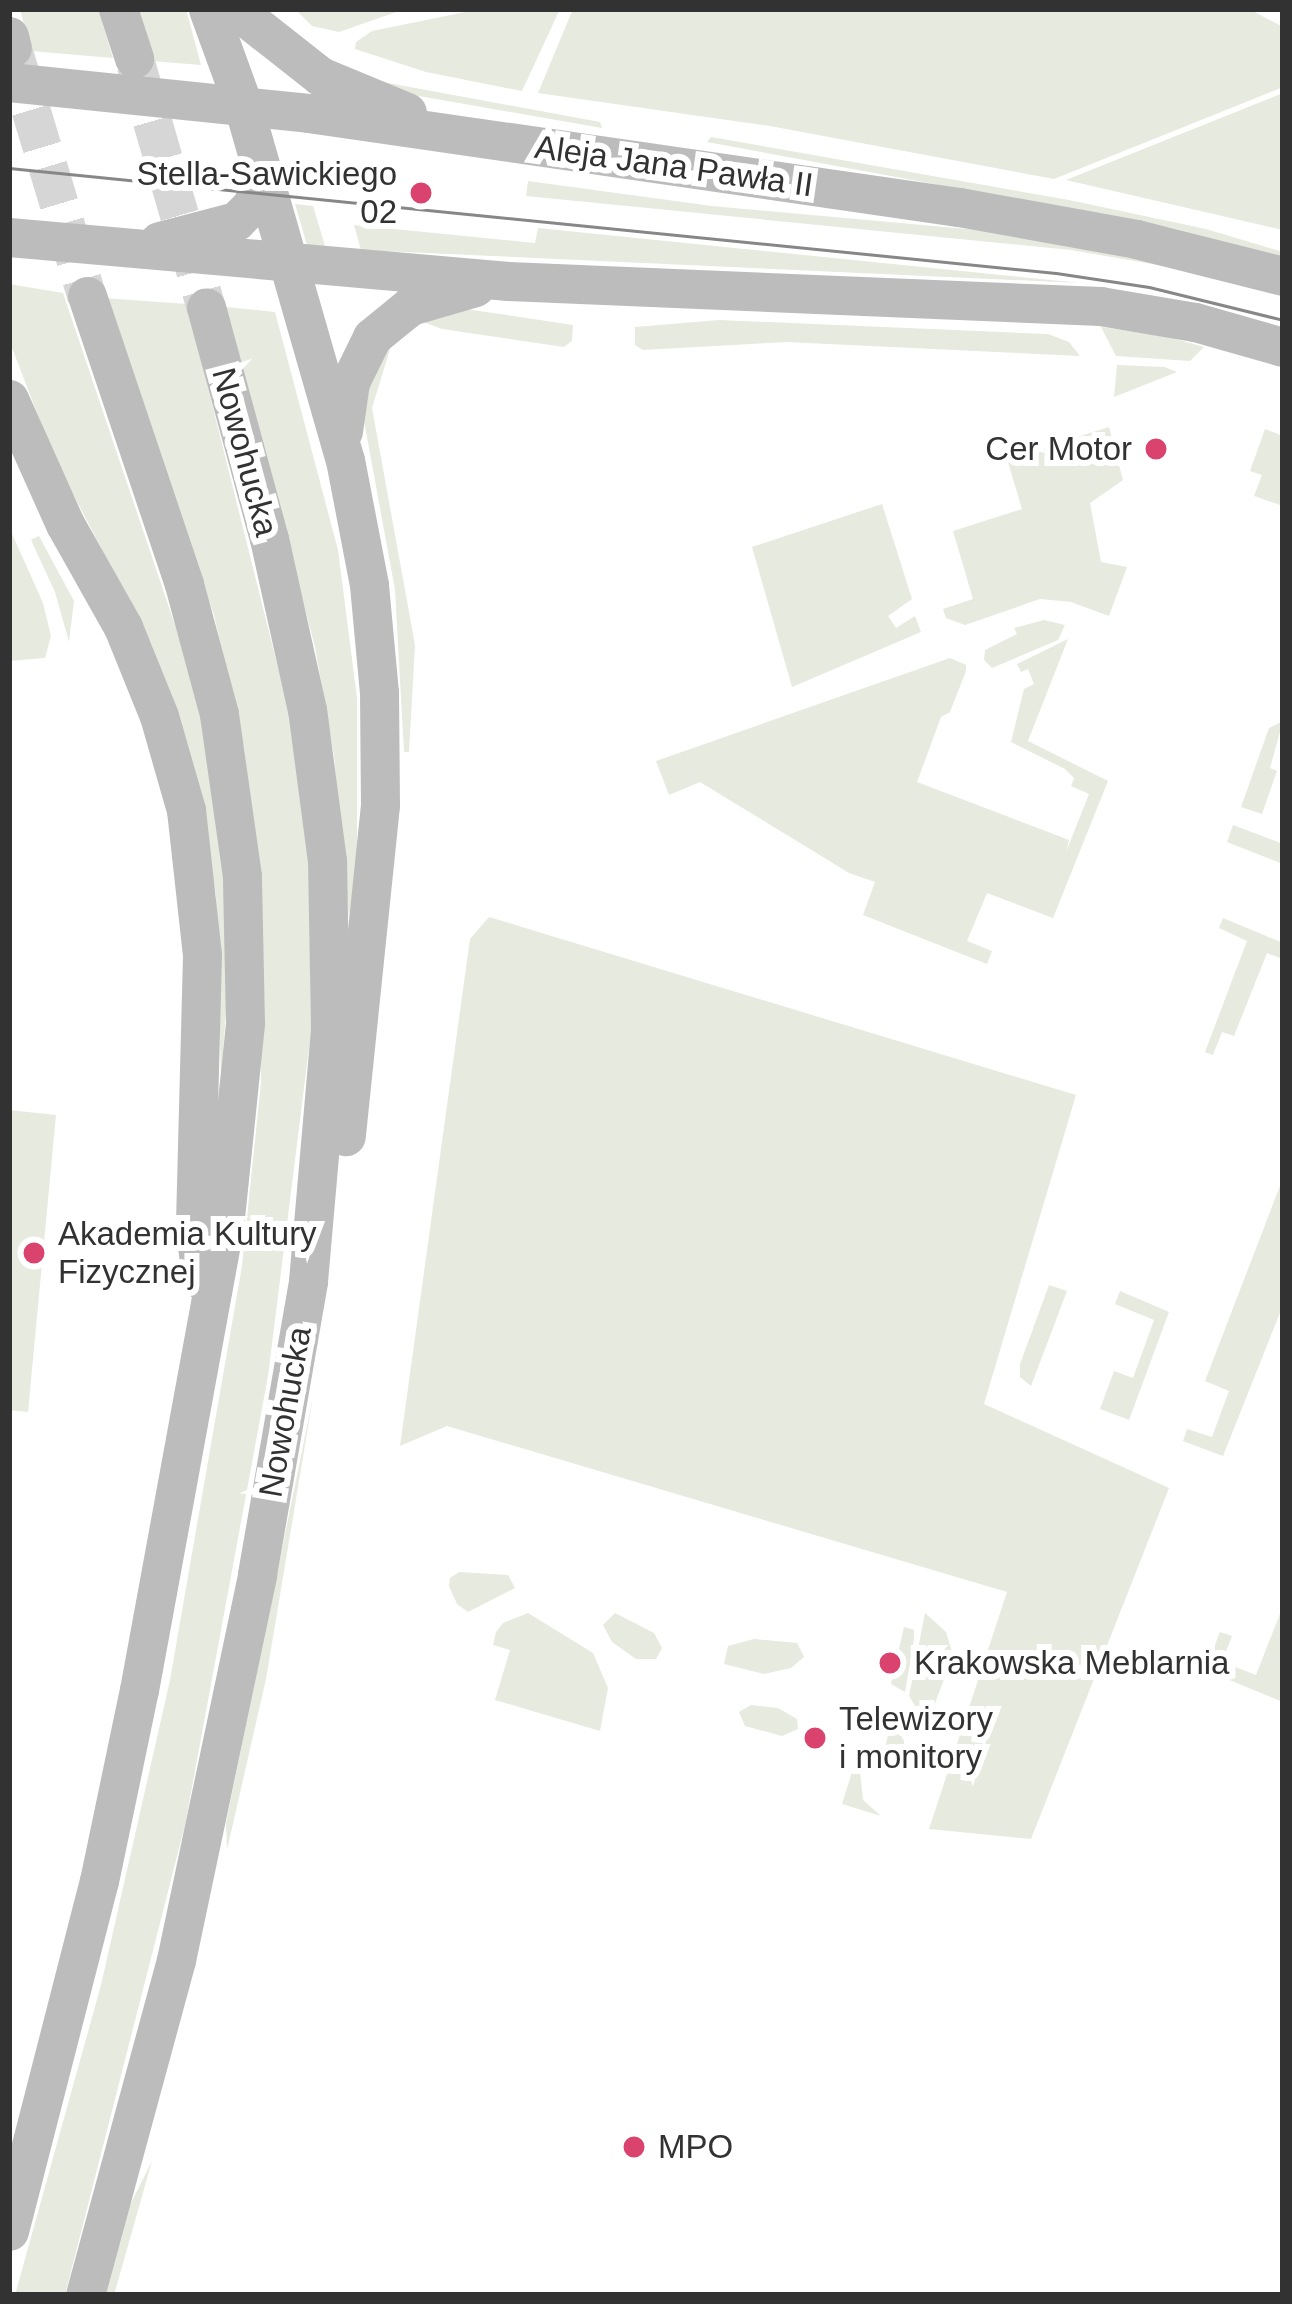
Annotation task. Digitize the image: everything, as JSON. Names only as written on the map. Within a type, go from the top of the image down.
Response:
[{"type":"main road","points":[[118,9],[134,58]]},
{"type":"main road","points":[[208,9],[243,105],[345,460],[376,653],[380,805],[340,1180],[308,1281]]},
{"type":"main road","points":[[235,9],[320,76],[485,139]]},
{"type":"main road","name":"Aleja Jana Pawła II","points":[[10,55],[59,87]]},
{"type":"main road","name":"Aleja Jana Pawła II","points":[[9,98],[59,87],[243,105],[485,139],[1028,219],[1181,248],[1283,277]]},
{"type":"main road","points":[[132,248],[236,221],[252,205],[262,177]]},
{"type":"main road","points":[[9,237],[508,281],[1100,306],[1195,322],[1283,347]]},
{"type":"main road","points":[[345,460],[347,394],[372,337],[410,306],[508,281]]},
{"type":"main road","points":[[9,2231],[99,1881],[206,1334],[243,1063],[245,919],[237,824],[197,626],[87,296]]},
{"type":"main road","name":"Nowohucka","points":[[85,2295],[153,2051],[203,1843],[308,1281],[330,1012],[323,816],[293,640],[206,307]]},
{"type":"main road","points":[[9,399],[65,524],[123,627],[159,716],[186,810],[202,956],[195,1228],[206,1334]]},
{"type":"shaded area","points":[[20,9],[98,9],[113,58],[31,51]]},
{"type":"shaded area","points":[[136,9],[186,9],[201,65],[152,61]]},
{"type":"shaded area","points":[[295,9],[405,9],[339,32],[312,26]]},
{"type":"shaded area","points":[[480,9],[560,9],[522,91],[426,72],[355,49],[356,42],[372,31]]},
{"type":"shaded area","points":[[573,9],[1249,9],[1283,27],[1283,87],[1054,179],[770,126],[538,93]]},
{"type":"shaded area","points":[[383,82],[600,122],[602,128],[402,93]]},
{"type":"shaded area","points":[[1283,93],[1283,230],[1066,180]]},
{"type":"shaded area","points":[[711,137],[1069,200],[1206,229],[1283,252],[1283,257],[1172,228],[707,142]]},
{"type":"shaded area","points":[[528,181],[712,206],[1000,232],[1157,259],[1283,295],[1204,273],[1071,250],[526,196]]},
{"type":"shaded area","points":[[295,204],[313,206],[325,246],[307,245]]},
{"type":"shaded area","points":[[354,225],[535,243],[538,228],[1080,283],[361,250]]},
{"type":"shaded area","points":[[9,284],[63,293],[181,643],[209,750],[222,845],[228,984],[221,1080],[216,895],[196,780],[152,646],[57,463],[9,340]]},
{"type":"shaded area","points":[[103,298],[187,304],[291,720],[309,868],[311,1032],[268,1376],[185,1825],[65,2295],[15,2295],[101,1985],[170,1680],[242,1266],[261,1082],[262,901],[244,748],[214,615]]},
{"type":"shaded area","points":[[226,307],[275,312],[338,550],[357,698],[357,864],[349,918],[334,756],[315,647]]},
{"type":"shaded area","points":[[459,308],[573,325],[572,341],[564,347],[442,329],[415,319]]},
{"type":"shaded area","points":[[719,320],[1048,334],[1069,342],[1080,356],[786,342],[643,350],[635,345],[635,327]]},
{"type":"shaded area","points":[[1101,327],[1204,347],[1190,361],[1116,356]]},
{"type":"shaded area","points":[[391,346],[372,408],[415,645],[409,752],[404,752],[395,590],[362,410],[375,358]]},
{"type":"shaded area","points":[[1117,365],[1165,367],[1177,372],[1114,397]]},
{"type":"shaded area","points":[[1109,427],[1123,480],[1090,503],[1101,562],[1127,567],[1109,616],[1071,602],[1040,599],[965,625],[946,618],[943,609],[973,599],[953,531],[1022,509],[1007,459]]},
{"type":"shaded area","points":[[1265,429],[1283,436],[1283,506],[1254,496],[1262,475],[1250,471]]},
{"type":"shaded area","points":[[882,504],[912,599],[888,616],[896,628],[915,616],[921,632],[792,687],[752,547]]},
{"type":"shaded area","points":[[9,527],[43,603],[51,636],[45,658],[9,661]]},
{"type":"shaded area","points":[[39,536],[74,601],[69,642],[55,592],[31,540]]},
{"type":"shaded area","points":[[1044,620],[1065,625],[1058,640],[992,668],[984,660],[985,650],[1017,634],[1014,628]]},
{"type":"shaded area","points":[[1068,639],[1028,741],[1108,781],[1053,918],[987,893],[967,941],[992,951],[987,964],[863,915],[875,882],[849,873],[700,782],[669,795],[656,761],[950,658],[966,665],[966,671],[950,712],[941,717],[917,782],[1069,840],[1066,852],[1089,794],[1071,786],[1074,778],[1065,769],[1011,742],[1024,689],[1034,684],[1028,669],[1021,672],[1017,664]]},
{"type":"shaded area","points":[[1283,721],[1270,768],[1277,771],[1262,814],[1241,807],[1269,728]]},
{"type":"shaded area","points":[[1233,825],[1283,844],[1283,864],[1227,842]]},
{"type":"shaded area","points":[[489,917],[1076,1095],[984,1404],[1169,1488],[1031,1839],[929,1829],[1007,1592],[447,1426],[400,1446],[470,939]]},
{"type":"shaded area","points":[[1223,918],[1283,943],[1283,959],[1267,953],[1234,1036],[1222,1032],[1213,1055],[1205,1052],[1247,941],[1219,928]]},
{"type":"shaded area","points":[[9,1110],[56,1115],[28,1412],[9,1410]]},
{"type":"shaded area","points":[[1283,1178],[1283,1305],[1223,1456],[1183,1441],[1187,1429],[1212,1437],[1229,1391],[1205,1381]]},
{"type":"shaded area","points":[[1049,1285],[1067,1291],[1031,1386],[1020,1377],[1020,1364]]},
{"type":"shaded area","points":[[1120,1291],[1169,1312],[1129,1420],[1100,1409],[1114,1371],[1133,1378],[1154,1320],[1115,1304]]},
{"type":"shaded area","points":[[313,1397],[266,1679],[227,1850],[226,1823]]},
{"type":"shaded area","points":[[459,1572],[508,1575],[515,1588],[468,1612],[457,1604],[449,1586],[450,1578]]},
{"type":"shaded area","points":[[1283,1606],[1283,1702],[1205,1670],[1220,1632],[1232,1636],[1222,1662],[1256,1675]]},
{"type":"shaded area","points":[[528,1613],[593,1653],[608,1688],[600,1731],[495,1700],[510,1650],[493,1645],[496,1632],[503,1623]]},
{"type":"shaded area","points":[[615,1613],[654,1633],[662,1648],[656,1659],[636,1659],[612,1642],[603,1625]]},
{"type":"shaded area","points":[[925,1613],[946,1632],[953,1655],[927,1725],[909,1696]]},
{"type":"shaded area","points":[[904,1627],[914,1630],[905,1692],[891,1684]]},
{"type":"shaded area","points":[[754,1639],[797,1643],[804,1657],[791,1668],[764,1674],[724,1664],[728,1646]]},
{"type":"shaded area","points":[[751,1705],[778,1708],[797,1719],[798,1729],[782,1736],[745,1726],[739,1712]]},
{"type":"shaded area","points":[[892,1719],[904,1741],[905,1761],[883,1756]]},
{"type":"shaded area","points":[[857,1756],[866,1759],[860,1771],[863,1800],[881,1816],[842,1804]]},
{"type":"shaded area","points":[[152,2161],[114,2295],[103,2295],[126,2213]]},
{"type":"tunnel","points":[[14,53],[87,296]]},
{"type":"tunnel","points":[[136,64],[206,307]]},
{"type":"tram line","points":[[9,168],[1056,273],[1149,287],[1283,320]]},
{"type":"place","name":"Stella-Sawickiego 02","points":[[421,193]]},
{"type":"place","name":"Cer Motor","points":[[1156,449]]},
{"type":"place","name":"Akademia Kultury Fizycznej","points":[[34,1253]]},
{"type":"place","name":"Krakowska Meblarnia","points":[[890,1663]]},
{"type":"place","name":"Telewizory i monitory","points":[[815,1738]]},
{"type":"place","name":"MPO","points":[[634,2147]]}]
